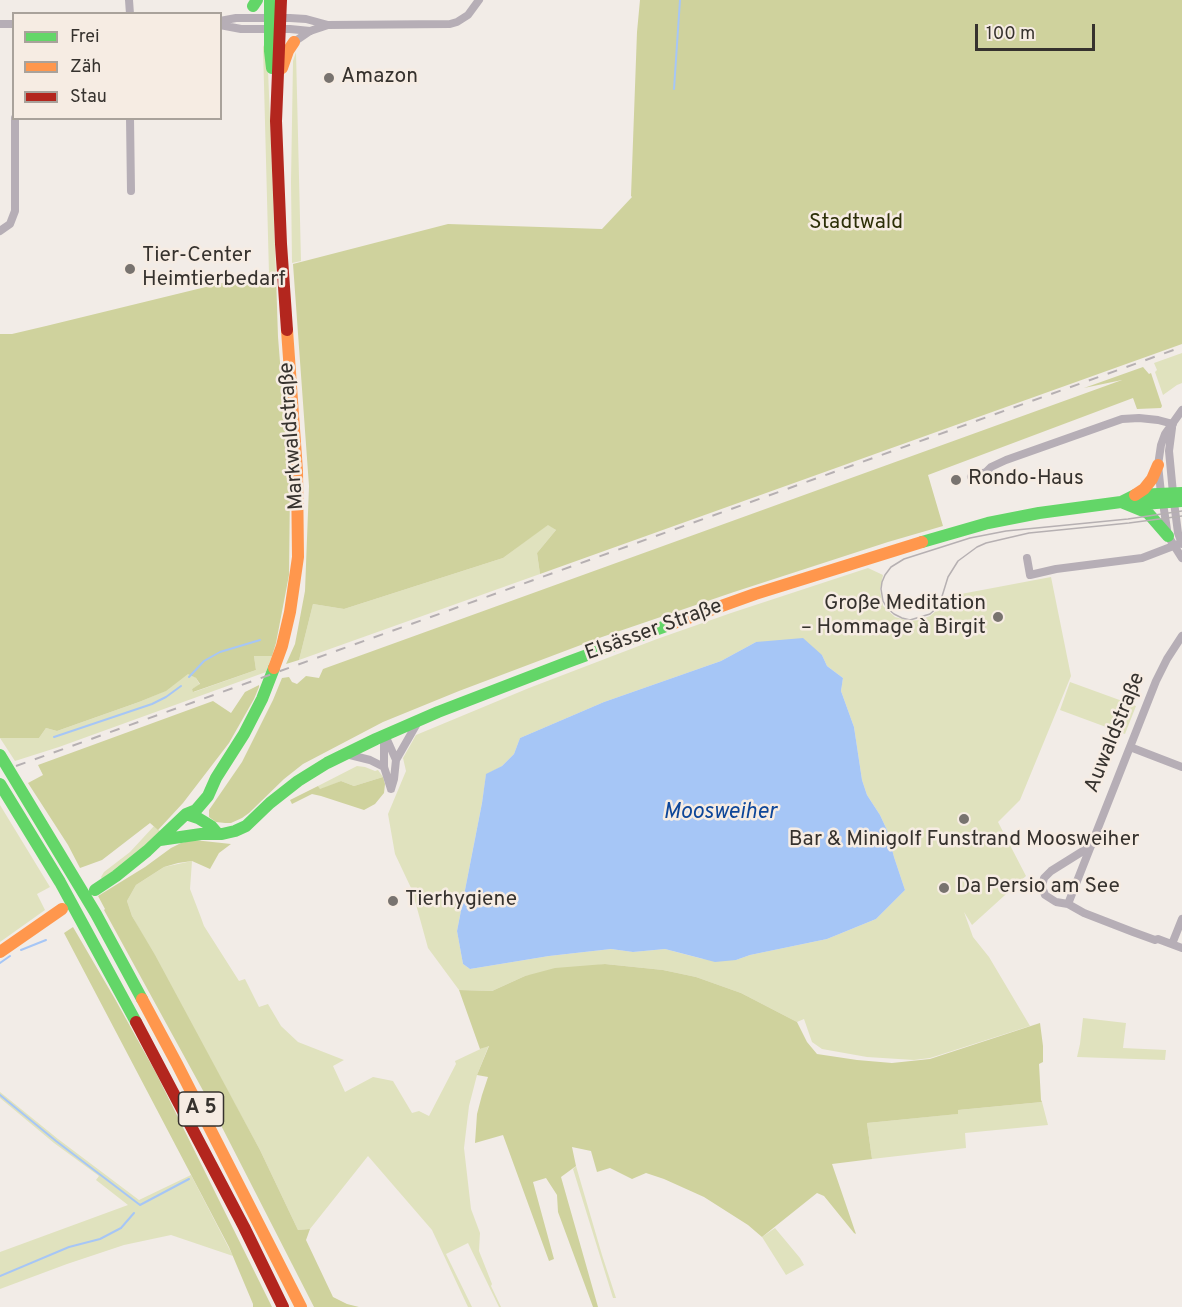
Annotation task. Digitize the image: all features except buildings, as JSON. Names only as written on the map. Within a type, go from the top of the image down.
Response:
[{"type":"main road","name":"Markwaldstraße","points":[[270,0],[275,23]]},
{"type":"main road","name":"Markwaldstraße","points":[[95,890],[160,840],[208,796],[262,699],[282,646],[290,612],[298,557],[297,471],[281,244],[276,121],[277,77],[272,69],[270,51],[281,0]]},
{"type":"main road","points":[[277,77],[294,42]]},
{"type":"main road","points":[[1158,465],[1152,479],[1144,489],[1129,501],[1148,513],[1177,542]]},
{"type":"main road","name":"Elsässer Straße","points":[[160,840],[235,831],[246,826],[293,784],[327,763],[384,735],[602,649],[755,594],[874,556],[1003,519],[1053,510],[1173,497]]},
{"type":"main road","name":"A 5","points":[[0,755],[96,914],[260,1223],[301,1307]]},
{"type":"main road","name":"A 5","points":[[2,787],[60,882],[163,1071],[283,1307]]},
{"type":"main road","points":[[186,814],[198,818],[217,833]]},
{"type":"main road","points":[[186,814],[190,826],[201,834]]},
{"type":"main road","points":[[0,952],[62,909]]},
{"type":"street","points":[[222,23],[241,28],[306,19],[328,25],[450,24],[468,15],[479,0]]},
{"type":"street","points":[[222,22],[236,18],[255,3]]},
{"type":"street","points":[[236,18],[275,23],[310,31]]},
{"type":"street","points":[[294,42],[310,31],[328,25]]},
{"type":"street","points":[[0,231],[10,224],[15,210],[15,120]]},
{"type":"street","points":[[130,120],[131,191]]},
{"type":"street","points":[[1177,542],[1173,497],[1158,465],[1165,434],[1182,410]]},
{"type":"street","points":[[971,477],[1006,460],[1122,419],[1139,418],[1173,424]]},
{"type":"street","points":[[1173,424],[1169,451],[1177,542],[1182,558]]},
{"type":"street","points":[[1027,558],[1030,575],[1056,569],[1142,558],[1177,542]]},
{"type":"street","name":"Auwaldstraße","points":[[1068,904],[1156,681],[1182,636]]},
{"type":"street","points":[[396,760],[419,720]]},
{"type":"street","points":[[384,735],[396,760],[391,789],[384,767],[384,735]]},
{"type":"street","points":[[1130,747],[1182,767]]},
{"type":"street","points":[[346,754],[370,760],[384,767]]},
{"type":"street","points":[[1091,846],[1051,871],[1044,878],[1042,886],[1046,895],[1056,902],[1068,904],[1084,913],[1182,948]]},
{"type":"street","points":[[1172,944],[1182,919]]},
{"type":"green space","name":"Stadtwald","points":[[640,0],[1182,0],[1182,344],[540,574],[537,553],[556,530],[548,525],[503,558],[344,609],[313,604],[299,660],[286,664],[295,644],[305,591],[309,486],[293,264],[448,224],[602,229],[632,197]]},
{"type":"green space","points":[[264,45],[268,69],[276,274],[269,274]]},
{"type":"green space","points":[[296,52],[301,261],[292,263],[293,61]]},
{"type":"green space","points":[[263,273],[276,276],[278,337],[290,488],[289,575],[272,656],[254,656],[256,670],[193,692],[192,689],[200,684],[196,678],[188,674],[166,691],[57,731],[46,728],[39,738],[0,738],[0,334],[12,334]]},
{"type":"green space","points":[[1182,353],[1182,383],[1163,395],[1154,363]]},
{"type":"green space","points":[[1143,367],[1149,374],[1151,373],[1161,408],[1137,409],[1133,398],[928,475],[943,526],[734,592],[602,637],[459,691],[383,722],[303,764],[242,818],[225,823],[216,822],[209,817],[209,810],[242,762],[282,678],[289,677],[297,684],[306,676],[319,678],[323,669],[1122,380],[1084,388]]},
{"type":"green space","points":[[548,524],[556,530],[537,553],[540,574],[299,660],[313,604],[344,609],[503,558]]},
{"type":"green space","points":[[868,568],[883,575],[880,590],[883,606],[895,617],[909,621],[930,616],[945,597],[1051,577],[1071,676],[1020,800],[998,822],[1026,876],[972,925],[964,912],[973,937],[989,957],[1030,1026],[930,1058],[914,1060],[867,1057],[822,1049],[812,1042],[804,1019],[797,1022],[741,993],[696,977],[663,970],[605,964],[525,976],[492,991],[459,990],[428,948],[412,890],[395,854],[388,814],[406,771],[403,758],[416,735],[529,688],[731,613]],"holes":[[[756,642],[822,655],[827,666],[843,678],[841,691],[854,727],[862,780],[867,795],[887,830],[905,890],[876,919],[827,939],[736,960],[703,959],[665,949],[633,952],[611,949],[470,969],[463,964],[457,931],[486,775],[502,766],[514,754],[520,738],[604,702],[721,661]]]},
{"type":"green space","points":[[254,656],[272,656],[266,672],[59,747],[15,761],[0,738],[39,738],[46,728],[57,731],[165,691],[188,673],[196,678],[200,685],[192,689],[194,692],[256,670]]},
{"type":"green space","points":[[1070,682],[1136,706],[1125,734],[1060,710]]},
{"type":"green space","points":[[259,685],[254,699],[229,743],[183,803],[158,830],[150,823],[102,860],[80,868],[28,783],[43,775],[38,765],[213,701],[231,713],[245,692]]},
{"type":"green space","points":[[357,766],[378,770],[383,777],[354,786],[341,781],[320,790],[318,786]]},
{"type":"green space","points":[[383,777],[384,793],[375,804],[364,810],[312,794],[292,804],[290,800],[318,786],[320,789],[341,781],[354,786]]},
{"type":"green space","points":[[0,805],[50,887],[37,894],[45,910],[0,942]]},
{"type":"green space","points":[[154,826],[160,831],[133,857],[102,879],[104,872],[130,852]]},
{"type":"green space","points":[[194,840],[231,844],[219,853],[210,869],[192,861],[178,863],[164,867],[136,885],[127,901],[132,916],[260,1150],[298,1230],[310,1229],[306,1240],[333,1297],[359,1307],[314,1307],[206,1096],[98,896],[171,848]]},
{"type":"green space","points":[[192,861],[190,889],[204,926],[239,981],[245,979],[259,1007],[268,1004],[281,1026],[298,1042],[344,1060],[333,1066],[345,1092],[373,1077],[393,1081],[412,1113],[419,1111],[429,1116],[456,1064],[455,1061],[489,1045],[477,1075],[469,1106],[464,1148],[471,1209],[480,1233],[479,1251],[501,1307],[468,1243],[446,1254],[472,1307],[468,1307],[432,1230],[368,1156],[310,1229],[298,1230],[260,1150],[132,916],[127,901],[136,885],[164,867]]},
{"type":"green space","points":[[73,927],[156,1073],[272,1307],[253,1307],[229,1247],[64,933]]},
{"type":"green space","points":[[605,964],[663,970],[696,977],[741,993],[797,1022],[807,1042],[817,1054],[857,1060],[892,1063],[930,1059],[1040,1023],[1043,1046],[1043,1062],[1039,1064],[1042,1102],[958,1110],[958,1114],[867,1123],[872,1159],[832,1164],[856,1234],[824,1196],[817,1193],[762,1237],[748,1225],[704,1197],[664,1179],[646,1173],[632,1179],[610,1168],[597,1172],[591,1151],[572,1147],[576,1166],[561,1177],[598,1307],[593,1307],[558,1212],[557,1195],[546,1178],[533,1182],[554,1259],[549,1261],[503,1135],[475,1143],[477,1114],[488,1077],[477,1075],[489,1046],[480,1049],[459,990],[492,991],[525,976],[555,968]]},
{"type":"green space","points":[[1083,1018],[1126,1023],[1123,1048],[1166,1050],[1165,1060],[1077,1057]]},
{"type":"green space","points":[[0,1092],[139,1200],[191,1175],[233,1256],[171,1235],[124,1245],[0,1289],[0,1252],[128,1205],[96,1180],[99,1176],[54,1143],[0,1098]]},
{"type":"green space","points":[[1042,1102],[1048,1125],[965,1133],[966,1148],[872,1159],[867,1123],[957,1114],[958,1110]]},
{"type":"green space","points":[[576,1166],[616,1298],[613,1298],[573,1169]]},
{"type":"green space","points":[[775,1228],[804,1265],[786,1275],[762,1237]]},
{"type":"water","name":"Moosweiher","points":[[803,638],[822,655],[827,666],[843,678],[841,691],[854,727],[862,780],[867,795],[887,830],[905,890],[876,919],[827,939],[736,960],[715,962],[665,949],[633,952],[611,949],[470,969],[463,964],[457,931],[486,774],[502,766],[514,754],[520,738],[604,702],[721,661],[756,642]]},
{"type":"waterway","points":[[674,89],[680,0]]},
{"type":"waterway","points":[[189,677],[204,661],[220,652],[260,640]]},
{"type":"waterway","points":[[54,737],[152,704],[181,686]]},
{"type":"waterway","points":[[21,950],[46,940]]},
{"type":"waterway","points":[[0,963],[10,956]]},
{"type":"waterway","points":[[0,1095],[140,1205],[189,1179]]},
{"type":"waterway","points":[[0,1276],[69,1247],[100,1239],[121,1228],[134,1213]]},
{"type":"tram line","points":[[1182,511],[1128,519],[1006,531],[970,538],[904,559],[891,567],[882,582],[883,601],[887,608],[902,618],[910,620],[930,614],[939,606],[948,577],[958,561],[986,543],[1029,533],[1182,516]]},
{"type":"railway","points":[[16,766],[1182,347]]},
{"type":"traffic: fast","points":[[253,6],[257,0]]},
{"type":"traffic: fast","points":[[270,0],[272,68]]},
{"type":"traffic: fast","points":[[922,542],[988,523],[1039,513],[1121,502],[1135,495],[1182,493]]},
{"type":"traffic: fast","points":[[1131,505],[1182,501]]},
{"type":"traffic: fast","points":[[1121,502],[1148,513],[1168,536]]},
{"type":"traffic: fast","points":[[160,840],[235,831],[246,826],[298,781],[327,763],[376,739],[438,712],[674,623]]},
{"type":"traffic: fast","points":[[95,890],[147,851],[186,814],[196,810],[208,796],[216,778],[244,734],[262,699],[274,668]]},
{"type":"traffic: fast","points":[[0,755],[96,914],[142,999]]},
{"type":"traffic: fast","points":[[0,784],[60,882],[136,1022]]},
{"type":"traffic: fast","points":[[186,814],[198,818],[217,833]]},
{"type":"traffic: slow","points":[[282,68],[294,42]]},
{"type":"traffic: slow","points":[[274,668],[290,612],[298,557],[297,471],[287,330]]},
{"type":"traffic: slow","points":[[1135,495],[1152,479],[1158,465]]},
{"type":"traffic: slow","points":[[674,623],[755,594],[922,542]]},
{"type":"traffic: slow","points":[[0,952],[62,909]]},
{"type":"traffic: slow","points":[[142,999],[301,1307]]},
{"type":"traffic: jam","points":[[281,0],[276,121],[287,330]]},
{"type":"traffic: jam","points":[[136,1022],[244,1227],[283,1307]]},
{"type":"place","name":"Amazon","points":[[329,78]]},
{"type":"place","name":"Tier-Center Heimtierbedarf","points":[[130,269]]},
{"type":"place","name":"Rondo-Haus","points":[[956,480]]},
{"type":"place","name":"Große Meditation – Hommage à Birgit","points":[[998,617]]},
{"type":"place","name":"Bar & Minigolf Funstrand Moosweiher","points":[[964,819]]},
{"type":"place","name":"Da Persio am See","points":[[944,888]]},
{"type":"place","name":"Tierhygiene","points":[[393,901]]}]
